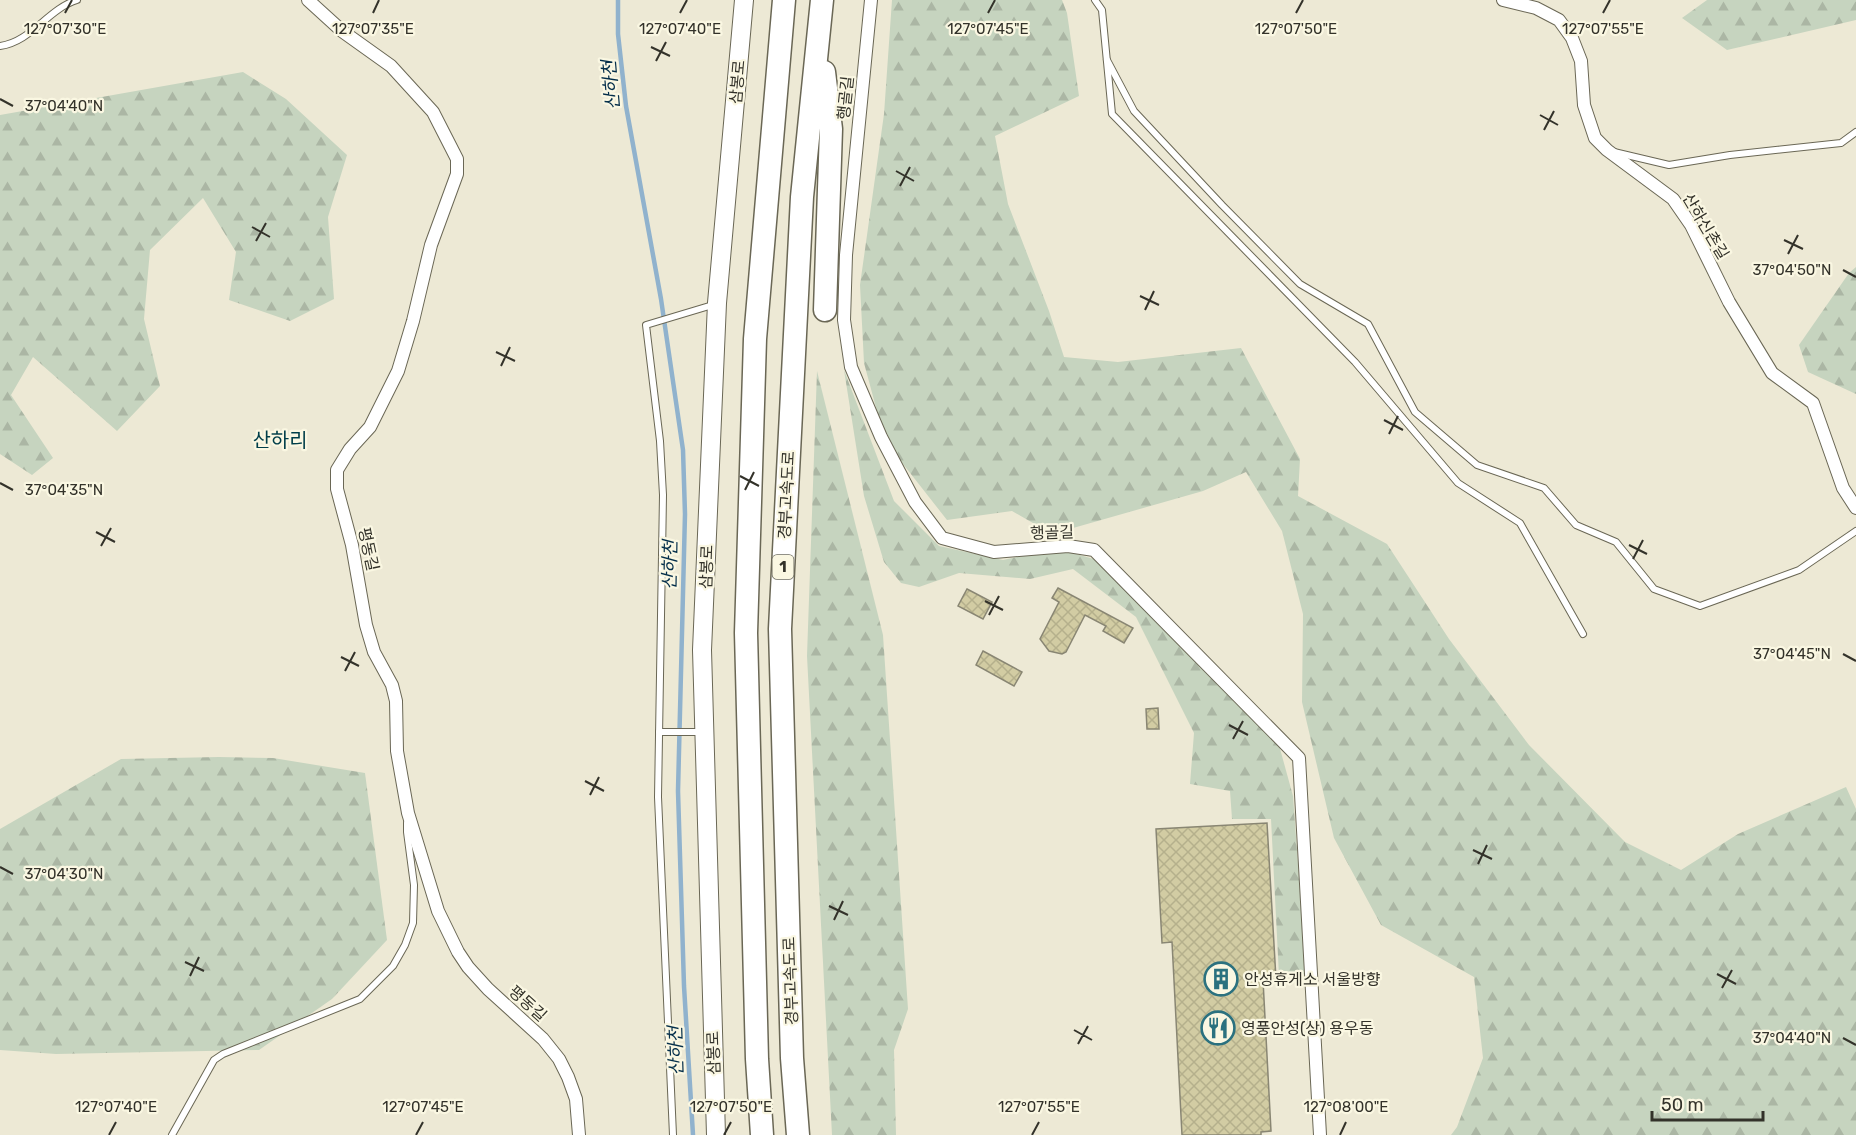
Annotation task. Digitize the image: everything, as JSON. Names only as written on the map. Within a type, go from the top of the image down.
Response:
[{"type":"highway","points":[[762,1135],[757,1059],[746,622],[755,339],[784,0]]},
{"type":"highway","name":"경부고속도로","points":[[798,1135],[792,1058],[780,629],[802,197],[822,0]]},
{"type":"highway","points":[[819,34],[831,129],[825,310]]},
{"type":"main road","name":"삼봉로","points":[[716,1135],[697,732],[717,303],[744,0]]},
{"type":"street","name":"평동길","points":[[308,0],[342,32],[391,66],[433,112],[457,159],[457,174],[431,245],[413,321],[398,371],[370,427],[350,449],[337,470],[337,489],[352,545],[366,625],[374,652],[392,685],[396,701],[397,751],[408,813],[438,911],[458,952],[488,989],[543,1039],[559,1059],[576,1099],[579,1135]]},
{"type":"street","name":"행골길","points":[[872,0],[846,255],[844,320],[851,367],[881,437],[910,493],[942,538],[994,552],[1068,546],[1094,550],[1299,758],[1320,1135]]},
{"type":"street","name":"산하신촌길","points":[[1503,0],[1536,8],[1552,16],[1559,20],[1572,38],[1581,61],[1584,105],[1595,138],[1673,199],[1691,225],[1729,302],[1772,373],[1813,402],[1843,488],[1856,508]]},
{"type":"lane","points":[[0,45],[9,45],[33,31],[69,3],[77,0]]},
{"type":"lane","points":[[1095,0],[1102,10],[1113,114],[1355,362],[1458,483],[1520,523],[1583,634]]},
{"type":"lane","points":[[1107,60],[1134,111],[1300,284],[1368,324],[1415,412],[1477,465],[1545,488],[1576,525],[1616,542],[1654,589],[1700,606],[1799,570],[1856,531]]},
{"type":"lane","points":[[1608,150],[1669,165],[1730,155],[1841,143],[1856,132]]},
{"type":"lane","points":[[673,1135],[658,797],[663,495],[660,441],[646,325],[717,303]]},
{"type":"lane","points":[[659,732],[697,732]]},
{"type":"lane","points":[[172,1135],[214,1060],[223,1054],[360,999],[393,966],[405,945],[413,923],[414,885],[407,832],[408,813]]},
{"type":"green space","points":[[892,0],[1062,0],[1067,13],[1079,96],[995,136],[1008,204],[1064,357],[1118,362],[1241,348],[1300,459],[1298,496],[1387,544],[1449,639],[1529,745],[1625,842],[1681,870],[1738,834],[1846,787],[1856,809],[1856,1135],[1451,1135],[1457,1127],[1483,1058],[1474,977],[1381,925],[1334,838],[1302,702],[1303,614],[1282,531],[1246,472],[1203,491],[1052,534],[1012,511],[947,520],[885,441],[864,363],[860,285],[884,114]]},
{"type":"green space","points":[[1707,0],[1856,0],[1856,20],[1727,50],[1682,18]]},
{"type":"green space","points":[[243,72],[286,99],[347,155],[328,217],[334,299],[290,321],[229,300],[236,252],[203,198],[150,250],[144,319],[160,386],[117,431],[33,357],[11,395],[53,458],[32,475],[0,454],[0,115]]},
{"type":"green space","points":[[1856,267],[1856,394],[1808,372],[1799,345],[1849,273]]},
{"type":"green space","points":[[844,370],[894,501],[939,546],[1003,560],[1068,546],[1066,551],[1104,562],[1279,745],[1293,796],[1306,974],[1279,976],[1271,819],[1232,819],[1230,791],[1190,784],[1194,733],[1136,617],[1073,569],[1030,579],[959,573],[919,587],[901,583],[884,562],[864,496]]},
{"type":"green space","points":[[817,371],[883,635],[908,1009],[894,1050],[896,1135],[832,1135],[807,656]]},
{"type":"green space","points":[[273,758],[365,773],[387,940],[332,999],[259,1050],[56,1054],[0,1050],[0,829],[121,759]]},
{"type":"building","points":[[1058,588],[1133,628],[1124,643],[1103,631],[1106,626],[1085,615],[1066,652],[1062,654],[1049,651],[1040,639],[1059,602],[1052,598]]},
{"type":"building","points":[[967,589],[992,602],[983,619],[958,606]]},
{"type":"building","points":[[983,651],[1022,672],[1014,686],[976,665]]},
{"type":"building","points":[[1158,708],[1159,729],[1147,729],[1146,709]]},
{"type":"building","name":"안성휴게소 서울방향","points":[[1267,823],[1276,979],[1263,980],[1271,1131],[1261,1132],[1261,1135],[1182,1135],[1172,942],[1162,943],[1156,829]]},
{"type":"waterway","name":"산하천","points":[[618,0],[618,34],[626,106],[661,299],[683,450],[685,514],[678,791],[684,986],[693,1135]]},
{"type":"place","name":"안성휴게소 서울방향","points":[[1221,979]]},
{"type":"place","name":"영풍안성(상) 용우동","points":[[1218,1028]]},
{"type":"district","name":"산하리","points":[[280,440]]}]
